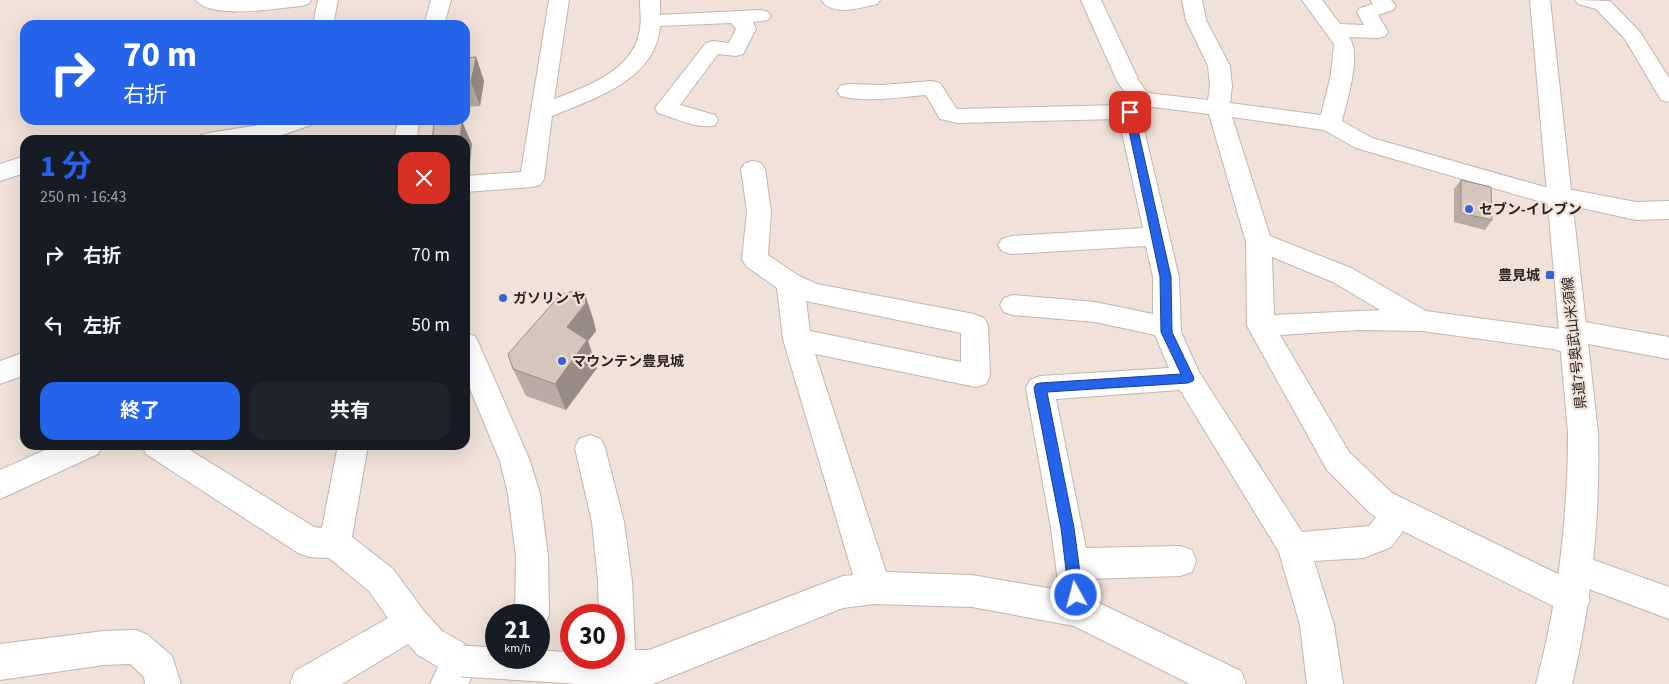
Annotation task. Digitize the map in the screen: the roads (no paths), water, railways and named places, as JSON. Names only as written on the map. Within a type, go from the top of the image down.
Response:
[{"type":"street","points":[[216,10],[301,0]]},
{"type":"street","points":[[324,20],[328,0]]},
{"type":"street","points":[[435,20],[441,0]]},
{"type":"street","points":[[470,184],[532,179],[559,0]]},
{"type":"street","points":[[831,0],[844,5],[870,0]]},
{"type":"street","points":[[1091,0],[1128,81],[1135,106],[1157,236],[1166,277],[1167,332],[1188,378],[1294,547],[1317,624],[1325,684]]},
{"type":"street","points":[[1192,0],[1196,20],[1219,66],[1218,107],[1259,242],[1261,326],[1338,462],[1381,503],[1538,580],[1669,602]]},
{"type":"street","points":[[1312,0],[1344,44],[1342,75],[1330,124]]},
{"type":"street","points":[[1334,30],[1378,32],[1367,12],[1386,6],[1380,0]]},
{"type":"street","name":"県道7号奥武山米須線","points":[[1540,0],[1583,433],[1584,465],[1575,585],[1563,652],[1554,684]]},
{"type":"street","points":[[1585,0],[1603,5],[1633,36],[1669,95]]},
{"type":"street","points":[[541,112],[610,82],[638,61],[649,37],[650,11],[734,17],[761,16]]},
{"type":"street","points":[[707,120],[666,108],[713,48],[736,50],[746,29],[743,22],[734,17]]},
{"type":"street","points":[[848,91],[882,92],[932,88],[948,114],[958,116],[1135,106],[1218,107],[1330,124],[1364,143],[1559,199],[1573,198],[1636,211],[1669,210]]},
{"type":"street","points":[[253,135],[288,125]]},
{"type":"street","points":[[0,173],[20,166]]},
{"type":"street","points":[[753,169],[759,212],[755,259],[790,283],[812,293],[974,325],[976,376],[797,339]]},
{"type":"street","points":[[1011,245],[1157,236]]},
{"type":"street","points":[[1259,242],[1342,275],[1422,321]]},
{"type":"street","points":[[790,283],[797,339],[874,588]]},
{"type":"street","points":[[1013,305],[1095,312],[1166,327]]},
{"type":"street","points":[[1261,326],[1359,320],[1422,321],[1553,338],[1574,338],[1669,348]]},
{"type":"street","points":[[470,356],[515,462],[524,494],[532,556],[532,604]]},
{"type":"street","points":[[0,373],[20,365]]},
{"type":"street","points":[[1078,610],[1067,528],[1040,388],[1188,378]]},
{"type":"street","points":[[590,448],[608,522],[616,604]]},
{"type":"street","points":[[0,485],[77,450]]},
{"type":"street","points":[[165,450],[309,542],[335,543],[382,580],[412,623],[455,672],[560,668]]},
{"type":"street","points":[[335,543],[352,450]]},
{"type":"street","points":[[1294,547],[1364,543],[1380,537],[1398,513]]},
{"type":"street","points":[[1072,564],[1180,561]]},
{"type":"street","points":[[625,668],[649,668],[844,592],[874,588],[972,591],[1078,610],[1228,684]]},
{"type":"street","points":[[308,684],[412,623]]},
{"type":"street","points":[[0,662],[104,648],[136,647],[160,668],[163,684]]},
{"type":"street","points":[[525,684],[527,669]]},
{"type":"place","name":"セブン-イレブン","points":[[1469,209]]},
{"type":"place","name":"豊見城","points":[[1550,275]]},
{"type":"place","name":"ガソリン ヤ","points":[[503,298]]},
{"type":"place","name":"マウンテン豊見城","points":[[562,361]]}]
